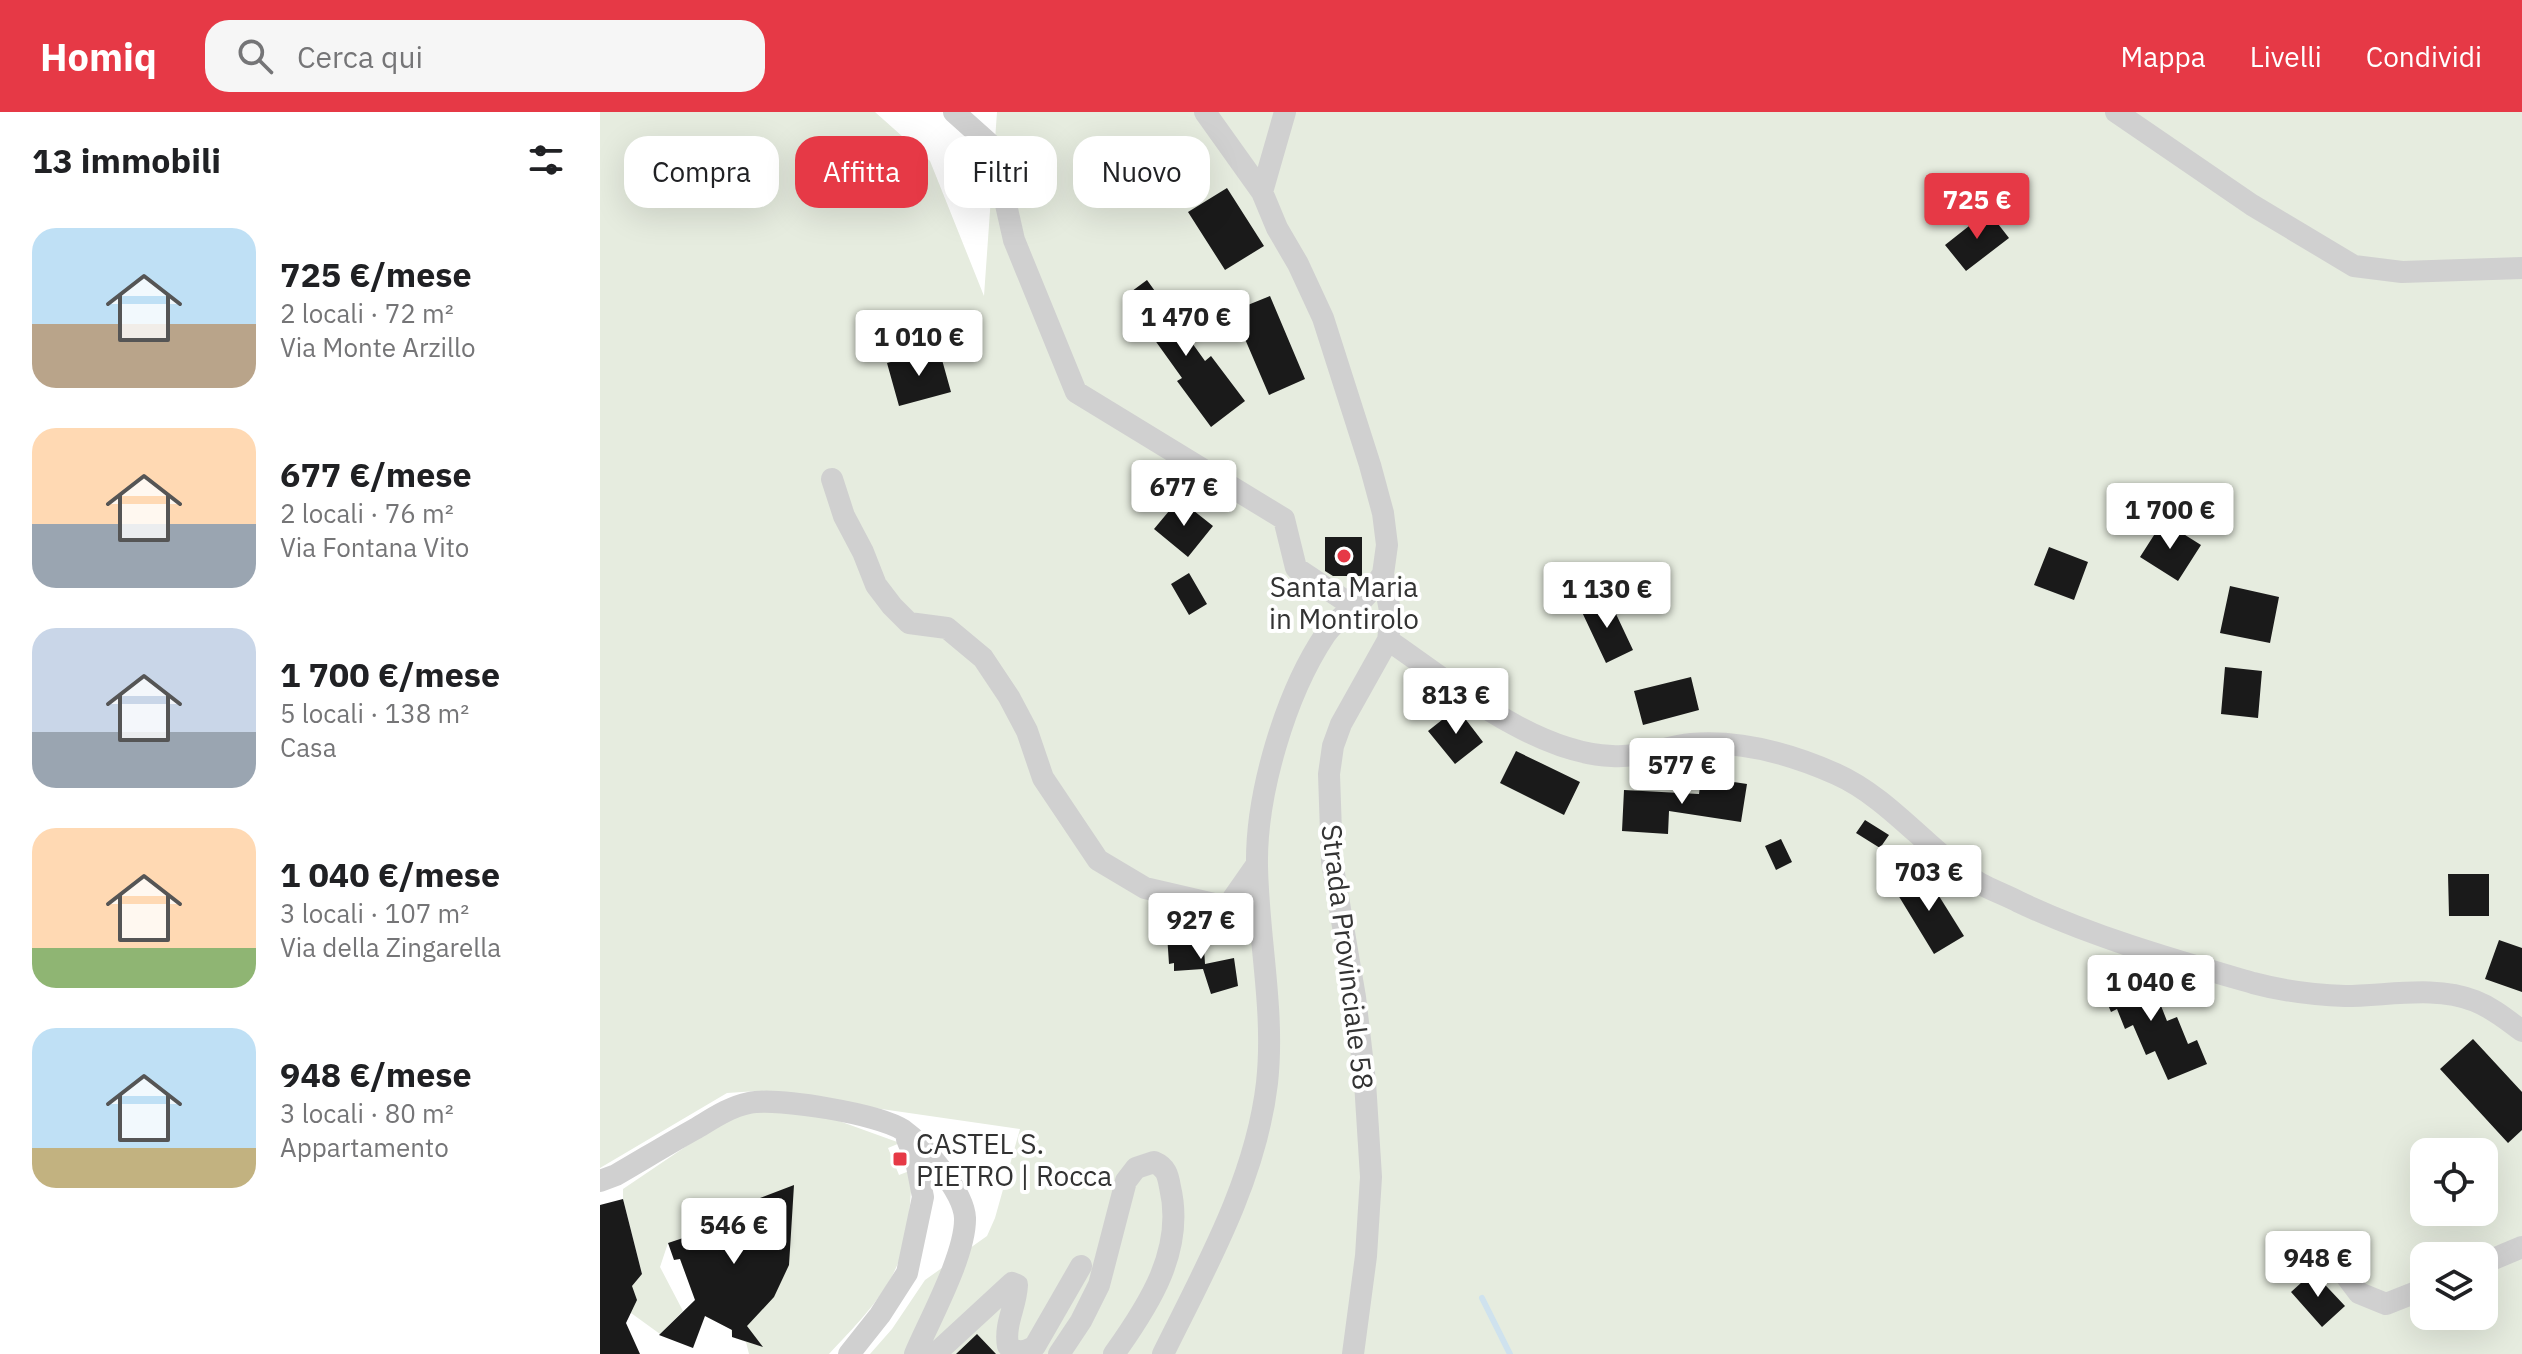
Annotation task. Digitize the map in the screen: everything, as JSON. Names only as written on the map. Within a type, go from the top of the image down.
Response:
[{"type":"street","points":[[954,112],[993,147],[1014,240],[1076,392],[1284,519],[1296,568],[1353,606]]},
{"type":"street","name":"Strada Provinciale 58","points":[[1205,112],[1262,192],[1323,318],[1383,513],[1387,545],[1383,574],[1391,616],[1388,640],[1341,724],[1333,746],[1329,774],[1332,862],[1355,997],[1365,1082],[1371,1177],[1366,1256],[1353,1354]]},
{"type":"street","points":[[1262,192],[1285,112]]},
{"type":"street","points":[[2116,112],[2252,205],[2354,266],[2402,272],[2522,268]]},
{"type":"street","points":[[832,479],[844,516],[876,585],[909,623],[947,628],[983,658],[1027,731],[1043,778],[1098,860],[1145,888],[1227,907],[1257,864]]},
{"type":"street","points":[[1163,1354],[1239,1190],[1265,1099],[1269,1024],[1257,864],[1262,803],[1281,732],[1318,647],[1338,618],[1362,600],[1383,574]]},
{"type":"street","points":[[1388,640],[1501,718],[1539,737],[1588,753],[1613,757],[1690,744],[1730,744],[1787,755],[1839,775],[1879,801],[1978,882],[2095,934],[2257,984],[2298,992],[2344,996],[2453,995],[2500,1014],[2522,1031]]},
{"type":"street","points":[[600,1181],[616,1175],[723,1112],[748,1103],[785,1102],[865,1117],[903,1131],[947,1178],[965,1217],[960,1249],[915,1354]]},
{"type":"street","points":[[849,1354],[880,1315],[907,1273],[923,1197],[916,1161],[903,1131]]},
{"type":"street","points":[[1059,1354],[1081,1321],[1099,1285],[1126,1181],[1136,1168],[1154,1162],[1165,1169],[1169,1181],[1175,1214],[1174,1232],[1159,1280],[1114,1354]]},
{"type":"street","points":[[2498,1257],[2522,1247]]},
{"type":"street","points":[[2334,1260],[2359,1293],[2386,1304],[2410,1295]]},
{"type":"street","points":[[935,1354],[1012,1283],[1017,1285],[1017,1292],[1007,1326],[1008,1346],[1013,1351],[1026,1352],[1035,1346],[1081,1266]]},
{"type":"shaded area","points":[[600,112],[875,112],[902,136],[795,136],[795,208],[928,208],[928,159],[944,196],[944,208],[949,208],[984,296],[990,208],[1057,208],[1057,136],[995,136],[997,112],[2522,112],[2522,1354],[870,1354],[892,1329],[925,1280],[987,1236],[1020,1129],[757,1091],[727,1093],[600,1168]]},
{"type":"shaded area","points":[[778,1110],[828,1117],[900,1143],[888,1148],[899,1175],[912,1170],[912,1180],[906,1238],[894,1272],[869,1309],[829,1354],[749,1354],[746,1342],[732,1337],[731,1329],[700,1311],[680,1259],[696,1252],[689,1236],[668,1243],[660,1267],[683,1311],[660,1334],[631,1313],[632,1286],[642,1274],[623,1189],[725,1120],[740,1114]]},
{"type":"building","points":[[1227,188],[1264,246],[1225,270],[1188,212],[1194,208],[1210,208],[1210,198]]},
{"type":"building","points":[[1988,211],[2009,238],[1966,271],[1945,245]]},
{"type":"building","points":[[1147,280],[1205,361],[1211,356],[1245,401],[1211,427],[1177,381],[1182,378],[1124,297]]},
{"type":"building","points":[[1270,296],[1305,379],[1269,395],[1233,311]]},
{"type":"building","points":[[939,349],[951,392],[899,406],[887,363]]},
{"type":"building","points":[[1179,499],[1213,526],[1188,557],[1154,529]]},
{"type":"building","points":[[2163,521],[2201,545],[2178,581],[2140,557]]},
{"type":"building","name":"Santa Maria in Montirolo","points":[[1325,537],[1362,537],[1362,576],[1333,576],[1325,571]]},
{"type":"building","points":[[2049,547],[2088,562],[2074,600],[2034,585]]},
{"type":"building","points":[[1189,573],[1207,604],[1189,615],[1171,584]]},
{"type":"building","points":[[2230,586],[2279,597],[2270,643],[2220,633]]},
{"type":"building","points":[[1608,597],[1633,650],[1606,663],[1581,610]]},
{"type":"building","points":[[2225,667],[2262,671],[2258,718],[2221,714]]},
{"type":"building","points":[[1691,677],[1699,710],[1643,725],[1634,691]]},
{"type":"building","points":[[1457,708],[1483,742],[1455,764],[1428,731]]},
{"type":"building","points":[[1516,751],[1580,782],[1564,815],[1500,783]]},
{"type":"building","points":[[1701,777],[1747,784],[1741,822],[1669,811],[1668,834],[1622,831],[1624,790],[1699,794]]},
{"type":"building","points":[[1865,820],[1889,835],[1880,848],[1856,833]]},
{"type":"building","points":[[1781,839],[1792,862],[1776,870],[1765,846]]},
{"type":"building","points":[[1924,872],[1964,936],[1934,954],[1895,890]]},
{"type":"building","points":[[2448,874],[2489,874],[2489,916],[2449,916]]},
{"type":"building","points":[[1203,932],[1205,964],[1234,958],[1238,986],[1211,994],[1203,969],[1174,971],[1174,963],[1169,964],[1167,934]]},
{"type":"building","points":[[2499,940],[2522,948],[2522,992],[2485,979]]},
{"type":"building","points":[[2135,965],[2148,997],[2156,993],[2167,1021],[2177,1017],[2188,1044],[2197,1040],[2207,1064],[2168,1080],[2155,1051],[2146,1055],[2133,1025],[2125,1029],[2117,1009],[2111,1012],[2098,981]]},
{"type":"building","points":[[2473,1039],[2522,1092],[2522,1130],[2508,1143],[2440,1069]]},
{"type":"building","points":[[794,1185],[789,1265],[774,1297],[747,1326],[763,1347],[732,1337],[732,1330],[705,1316],[693,1348],[659,1335],[695,1300],[680,1259],[674,1260],[668,1243],[689,1236],[686,1226]]},
{"type":"building","points":[[623,1199],[642,1274],[632,1286],[637,1300],[626,1323],[640,1354],[600,1354],[600,1205]]},
{"type":"building","points":[[2313,1272],[2345,1306],[2322,1327],[2291,1292]]},
{"type":"building","points":[[977,1334],[996,1354],[956,1354]]},
{"type":"waterway","points":[[1482,1298],[1510,1354]]},
{"type":"place","name":"Santa Maria in Montirolo","points":[[1344,556]]},
{"type":"place","name":"CASTEL S. PIETRO | Rocca","points":[[900,1159]]}]
